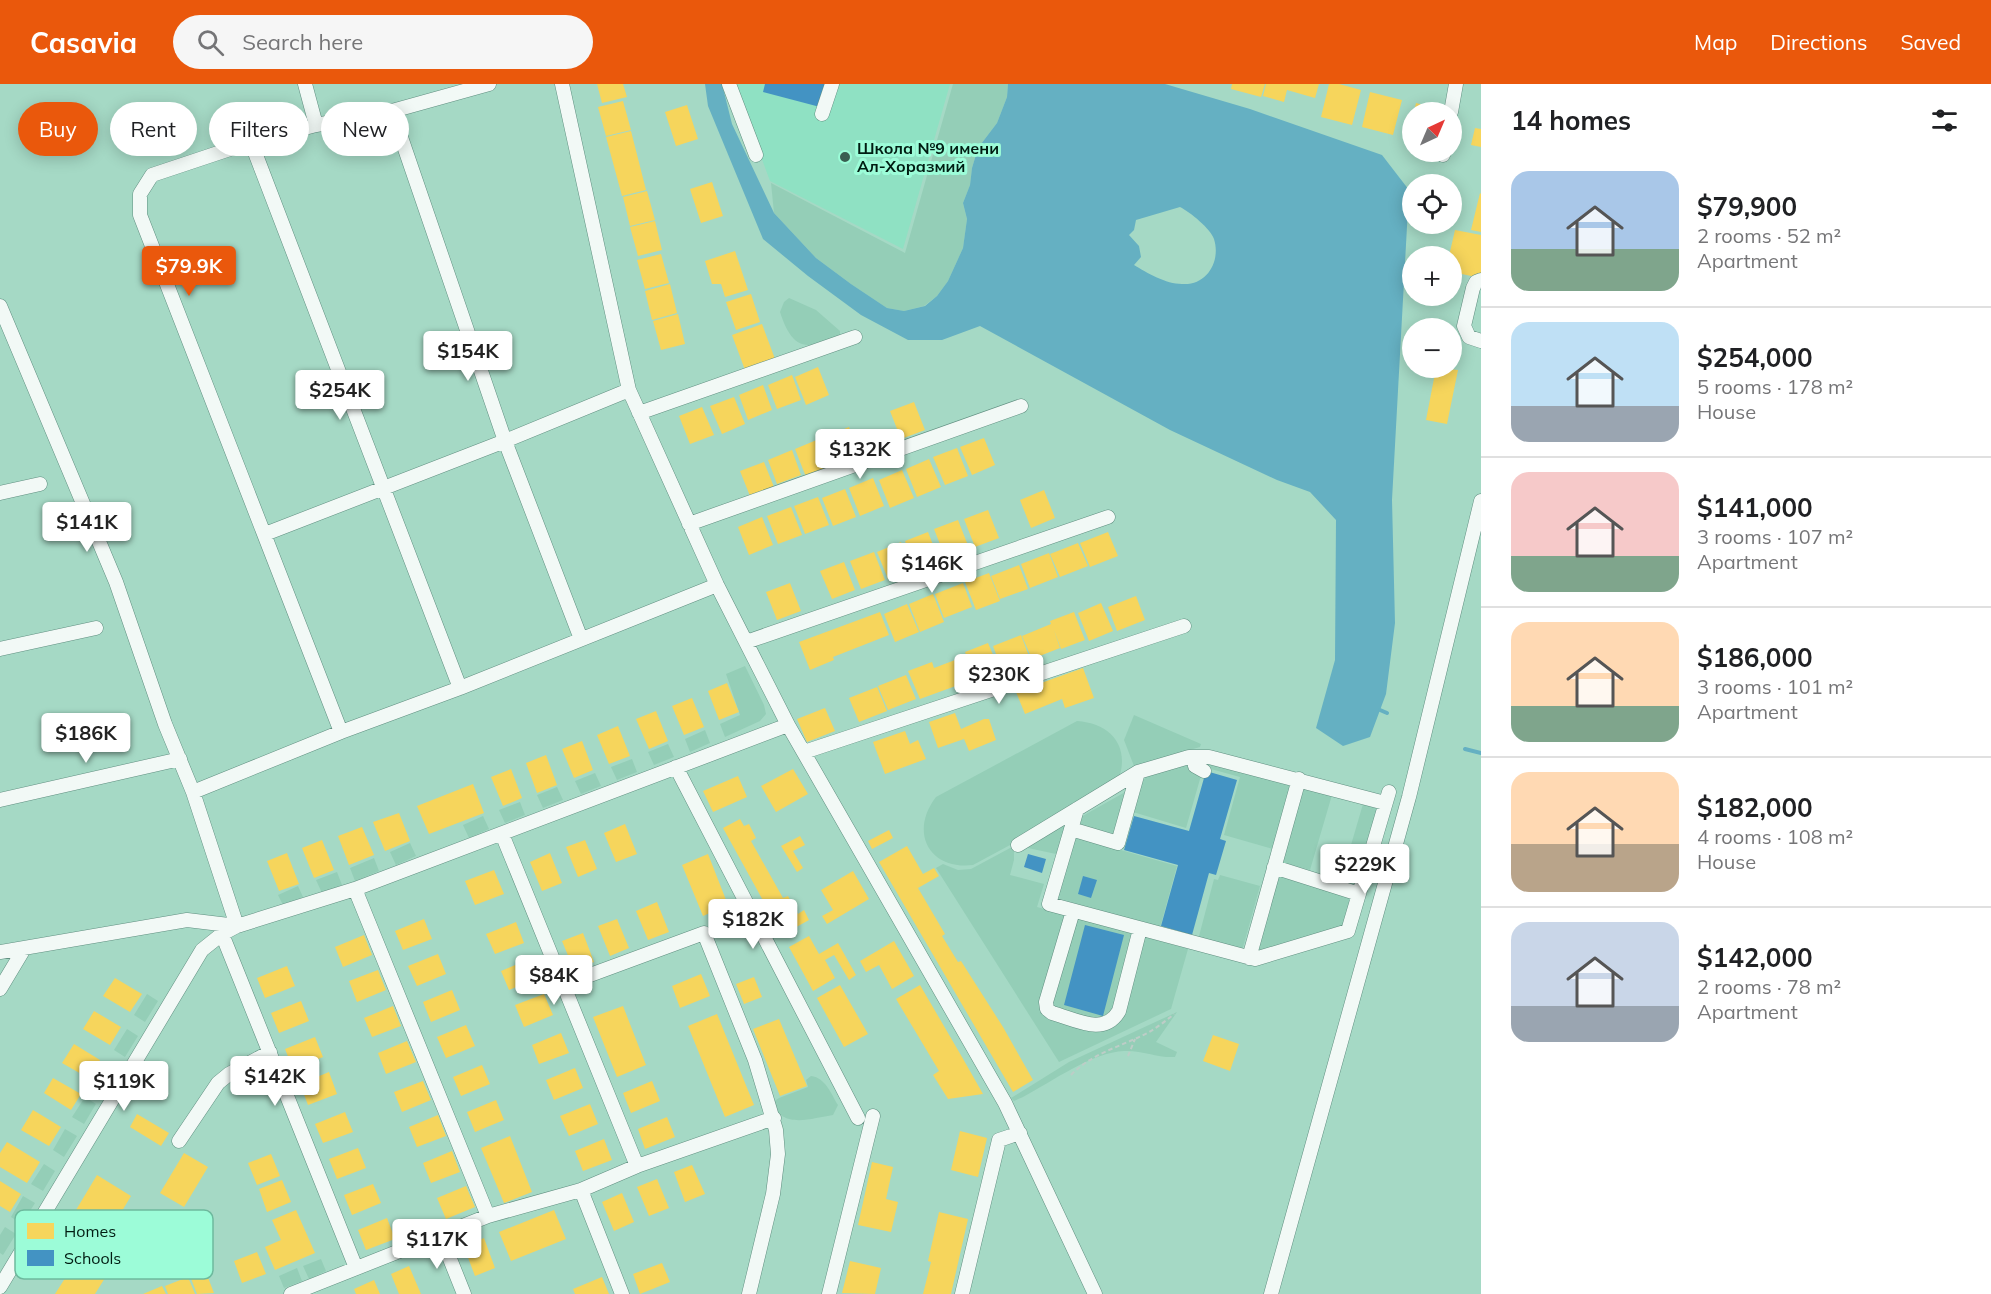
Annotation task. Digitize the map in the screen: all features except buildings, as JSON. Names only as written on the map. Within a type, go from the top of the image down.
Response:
[{"type":"street","points":[[305,84],[316,125]]},
{"type":"street","points":[[409,106],[489,84]]},
{"type":"street","points":[[562,84],[629,390],[639,413],[717,585],[788,725],[1005,1103],[1095,1294]]},
{"type":"street","points":[[729,84],[756,154]]},
{"type":"street","points":[[822,114],[832,84]]},
{"type":"street","points":[[1453,102],[1456,84]]},
{"type":"street","points":[[309,127],[321,124]]},
{"type":"street","points":[[209,156],[152,175],[140,194],[140,215],[266,534],[341,732]]},
{"type":"street","points":[[256,156],[460,687]]},
{"type":"street","points":[[407,156],[505,441],[581,639]]},
{"type":"street","points":[[1481,280],[1476,282],[1473,288],[1464,326],[1469,337],[1481,341]]},
{"type":"street","points":[[0,306],[116,582],[193,792],[237,926]]},
{"type":"street","points":[[639,413],[855,337]]},
{"type":"street","points":[[266,534],[383,490],[629,390]]},
{"type":"street","points":[[689,524],[1021,406]]},
{"type":"street","points":[[0,493],[40,484]]},
{"type":"street","points":[[1271,1294],[1312,1139],[1409,797],[1481,501]]},
{"type":"street","points":[[746,642],[1108,517]]},
{"type":"street","points":[[193,792],[717,585]]},
{"type":"street","points":[[804,752],[1184,626]]},
{"type":"street","points":[[0,649],[96,628]]},
{"type":"street","points":[[46,1210],[202,950],[222,934],[237,926],[355,889],[788,725]]},
{"type":"street","points":[[1194,757],[1195,766],[1204,771]]},
{"type":"street","points":[[1018,845],[1077,809],[1138,772],[1194,757],[1209,757],[1387,797],[1348,931],[1255,959],[1049,904],[1077,809]]},
{"type":"street","points":[[0,800],[180,759]]},
{"type":"street","points":[[676,768],[858,1118]]},
{"type":"street","points":[[1071,829],[1118,843],[1138,772]]},
{"type":"street","points":[[1249,958],[1299,779]]},
{"type":"street","points":[[502,834],[637,1166]]},
{"type":"street","points":[[1275,867],[1359,894]]},
{"type":"street","points":[[355,889],[488,1216]]},
{"type":"street","points":[[1073,911],[1046,1002],[1047,1009],[1052,1013],[1097,1026],[1114,1019],[1119,1011],[1140,929]]},
{"type":"street","points":[[0,952],[187,921],[237,926]]},
{"type":"street","points":[[562,985],[704,933],[755,1060],[774,1118],[778,1154],[772,1194],[749,1294]]},
{"type":"street","points":[[222,934],[356,1268]]},
{"type":"street","points":[[0,989],[24,949]]},
{"type":"street","points":[[179,1141],[218,1083],[229,1074],[270,1052]]},
{"type":"street","points":[[829,1294],[873,1116]]},
{"type":"street","points":[[295,1293],[488,1216],[581,1190],[637,1166],[774,1118]]},
{"type":"street","points":[[962,1294],[999,1140],[1020,1133]]},
{"type":"street","points":[[581,1190],[622,1294]]},
{"type":"street","points":[[440,1234],[464,1294]]},
{"type":"street","points":[[0,1287],[15,1262]]},
{"type":"path","points":[[1071,1075],[1079,1066],[1096,1055],[1150,1031],[1174,1014]]},
{"type":"path","points":[[1128,1056],[1135,1038]]},
{"type":"shaded area","name":"Школа №9 имени Ал-Хоразмий","points":[[734,84],[950,84],[903,249],[770,181]]},
{"type":"shaded area","points":[[953,84],[1008,84],[1007,97],[997,123],[978,148],[972,168],[970,185],[963,203],[967,219],[963,248],[948,281],[937,296],[924,306],[904,311],[887,308],[816,258],[774,213],[771,183],[905,253]]},
{"type":"shaded area","points":[[789,298],[816,310],[840,331],[840,335],[817,344],[799,343],[789,333],[780,312],[784,302]]},
{"type":"shaded area","points":[[745,666],[766,714],[760,721],[725,737],[720,724],[740,715],[726,674]]},
{"type":"shaded area","points":[[1134,715],[1201,744],[1200,747],[1134,766],[1124,740]]},
{"type":"shaded area","points":[[1077,721],[1091,723],[1102,728],[1118,743],[1122,764],[1114,789],[973,865],[958,865],[935,855],[924,835],[924,823],[928,810],[936,797]]},
{"type":"shaded area","points":[[705,730],[710,743],[690,752],[685,739]]},
{"type":"shaded area","points":[[668,744],[674,757],[654,765],[648,752]]},
{"type":"shaded area","points":[[632,759],[637,772],[617,780],[611,767]]},
{"type":"shaded area","points":[[1204,761],[1291,783],[1273,849],[1224,835],[1240,777],[1200,766]]},
{"type":"shaded area","points":[[1184,765],[1202,772],[1186,828],[1133,812],[1146,776]]},
{"type":"shaded area","points":[[595,773],[601,786],[581,794],[575,781]]},
{"type":"shaded area","points":[[557,787],[563,800],[543,808],[537,795]]},
{"type":"shaded area","points":[[1304,787],[1332,795],[1310,870],[1282,862]]},
{"type":"shaded area","points":[[1127,791],[1115,834],[1077,824],[1079,818]]},
{"type":"shaded area","points":[[520,802],[525,815],[505,823],[499,810]]},
{"type":"shaded area","points":[[1363,804],[1378,809],[1357,884],[1341,879]]},
{"type":"shaded area","points":[[483,816],[489,829],[469,838],[463,825]]},
{"type":"shaded area","points":[[1068,822],[1061,849],[1056,854],[1028,848],[1032,843]]},
{"type":"shaded area","points":[[1075,837],[1177,866],[1160,928],[1057,898]]},
{"type":"shaded area","points":[[410,843],[416,856],[396,865],[390,852]]},
{"type":"shaded area","points":[[1012,847],[1014,860],[1010,875],[1044,884],[1037,907],[1188,949],[1171,1009],[1059,1062],[936,868],[943,864],[958,870],[971,869]]},
{"type":"shaded area","points":[[374,858],[379,871],[355,881],[350,868]]},
{"type":"shaded area","points":[[337,872],[342,885],[322,893],[316,880]]},
{"type":"shaded area","points":[[1220,875],[1260,886],[1242,951],[1198,940],[1214,879],[1218,880]]},
{"type":"shaded area","points":[[1278,876],[1353,899],[1344,929],[1257,952]]},
{"type":"shaded area","points":[[298,886],[303,897],[283,905],[278,895]]},
{"type":"shaded area","points":[[147,994],[158,1001],[145,1022],[134,1015]]},
{"type":"shaded area","points":[[1177,1012],[1156,1042],[1177,1052],[1175,1057],[1131,1051],[1099,1056],[1023,1097],[1014,1101],[1011,1098],[1069,1062]]},
{"type":"shaded area","points":[[127,1029],[138,1036],[125,1057],[114,1050]]},
{"type":"shaded area","points":[[106,1062],[118,1069],[105,1089],[94,1082]]},
{"type":"shaded area","points":[[811,1076],[824,1083],[838,1105],[833,1115],[807,1120],[790,1119],[783,1116],[777,1111],[773,1102],[808,1087],[806,1080]]},
{"type":"shaded area","points":[[85,1097],[96,1104],[84,1124],[72,1117]]},
{"type":"shaded area","points":[[65,1129],[77,1136],[64,1157],[53,1150]]},
{"type":"shaded area","points":[[44,1164],[55,1171],[43,1191],[31,1184]]},
{"type":"shaded area","points":[[23,1196],[35,1203],[31,1210],[15,1210]]},
{"type":"shaded area","points":[[5,1227],[15,1233],[3,1255],[0,1253],[0,1235]]},
{"type":"shaded area","points":[[321,1259],[326,1271],[309,1279],[303,1266]]},
{"type":"shaded area","points":[[297,1268],[302,1281],[284,1288],[279,1276]]},
{"type":"water","points":[[705,84],[722,84],[732,124],[774,213],[816,258],[887,308],[904,311],[925,306],[937,296],[948,281],[963,248],[967,219],[963,203],[970,185],[978,148],[997,123],[1007,97],[1008,84],[1165,84],[1250,109],[1382,155],[1402,181],[1402,234],[1407,234],[1406,246],[1402,246],[1403,306],[1392,500],[1395,623],[1386,694],[1370,737],[1343,746],[1316,728],[1335,660],[1336,520],[1310,492],[1277,480],[1170,430],[980,326],[942,340],[908,340],[861,315],[763,239],[708,106]],"holes":[[[1180,207],[1212,235],[1216,247],[1214,263],[1199,281],[1191,284],[1176,284],[1157,278],[1134,265],[1141,257],[1139,246],[1129,235],[1134,230],[1136,220]]]},
{"type":"waterway","points":[[1380,710],[1387,713]]},
{"type":"waterway","points":[[1465,749],[1481,753]]},
{"type":"place","name":"Школа №9 имени Ал-Хоразмий","points":[[845,157]]}]
